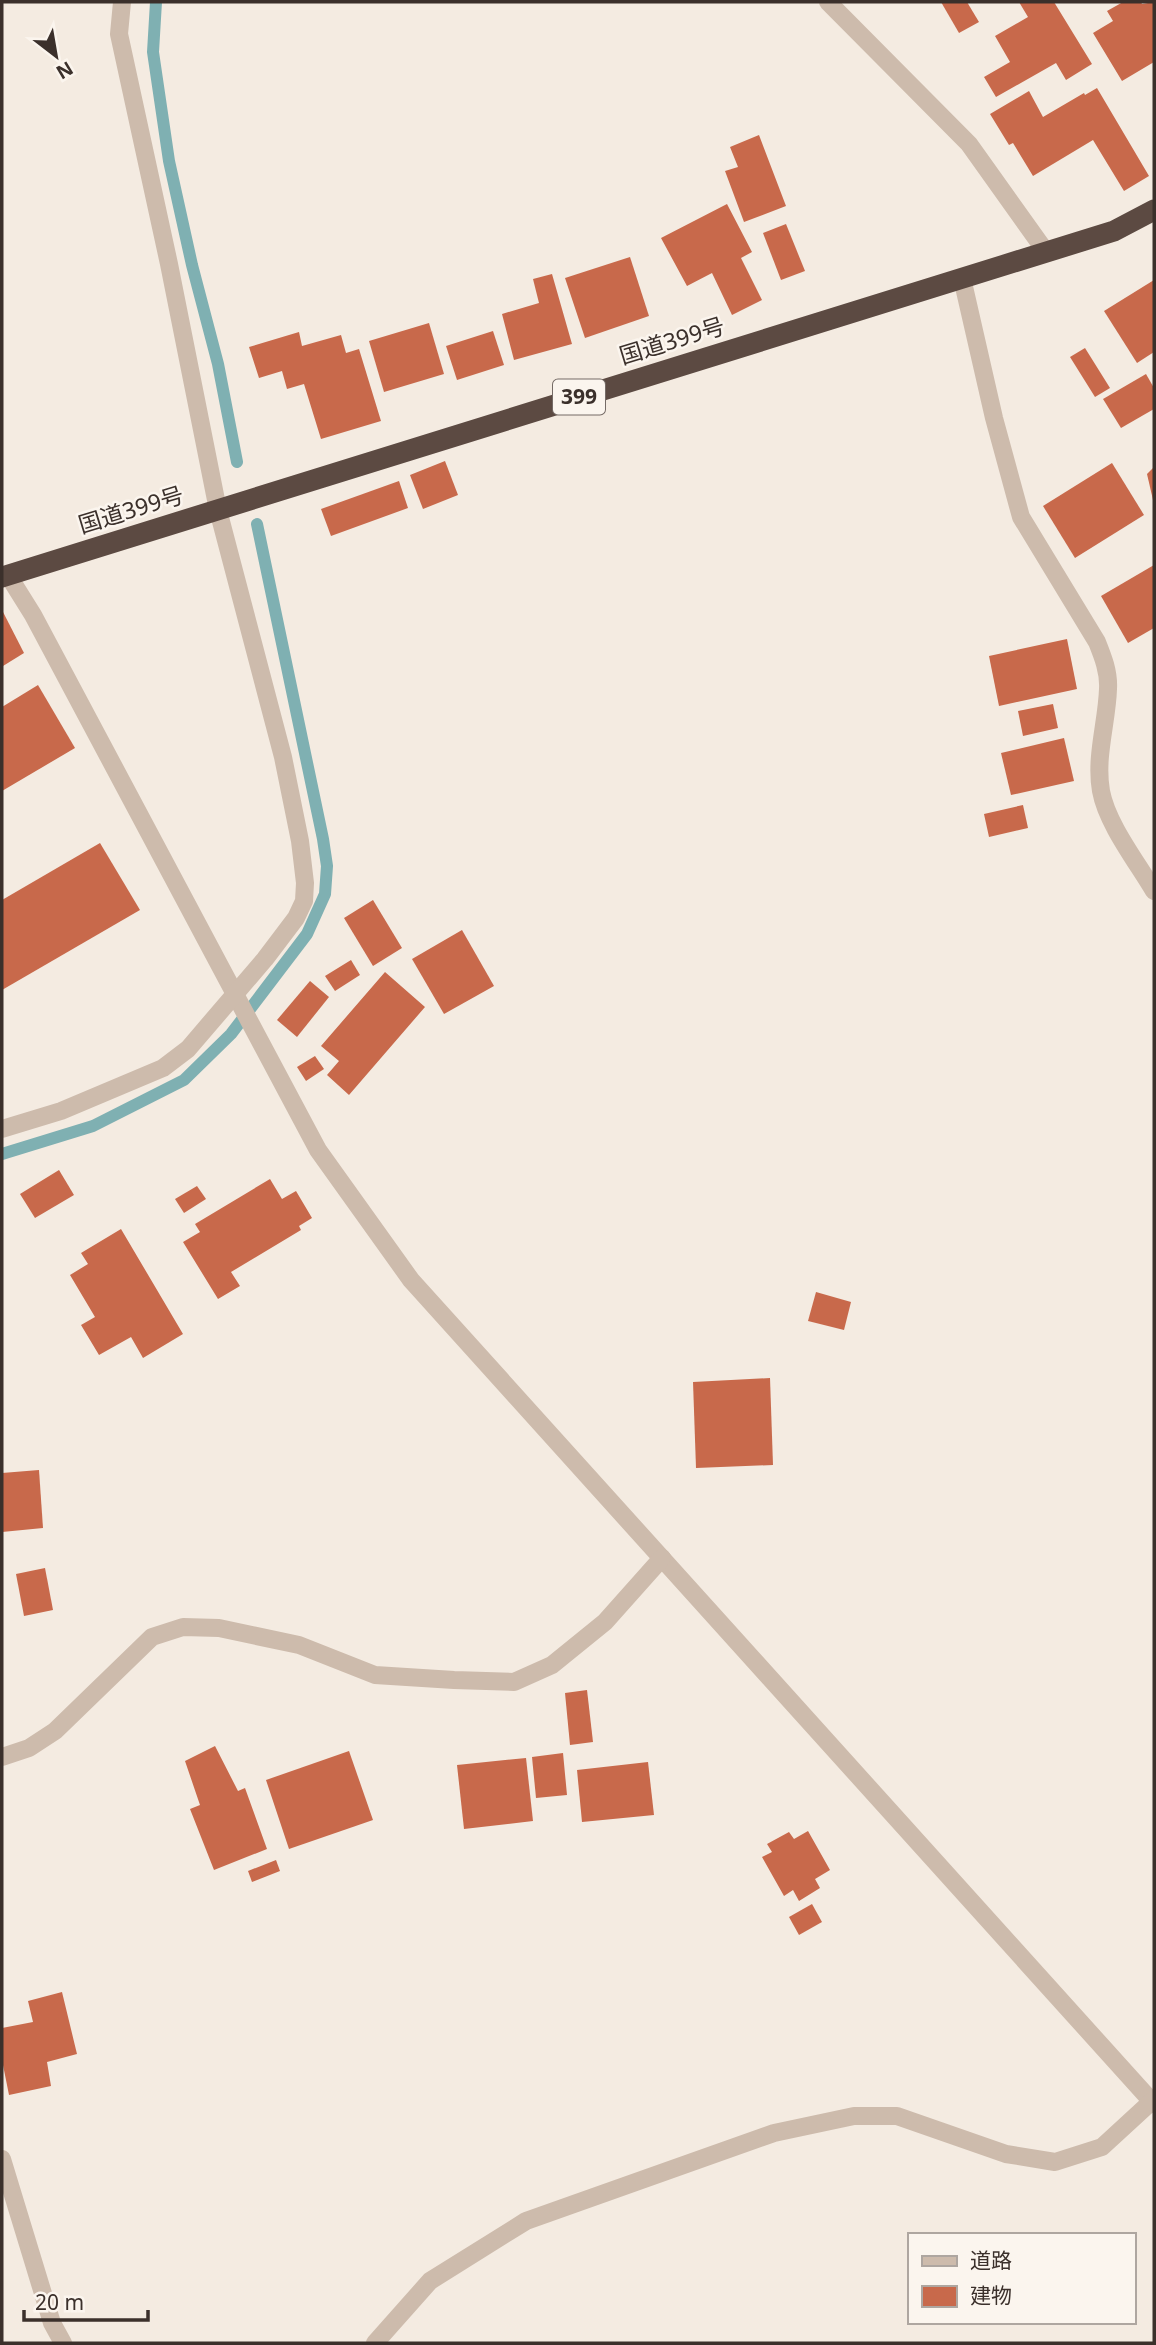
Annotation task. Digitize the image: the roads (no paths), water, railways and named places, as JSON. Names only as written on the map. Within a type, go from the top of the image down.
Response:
[{"type":"highway","name":"国道399号","points":[[5,576],[1046,253],[1114,231],[1154,210]]},
{"type":"street","points":[[2,1129],[61,1111],[163,1068],[188,1049],[237,1000],[296,918],[304,901],[305,883],[300,841],[283,757],[218,510],[169,264],[119,34],[122,2]]},
{"type":"street","points":[[828,2],[969,144],[1046,253]]},
{"type":"street","points":[[961,278],[1021,517],[1097,642],[1106,664],[1108,688],[1101,742],[1101,790],[1110,817],[1154,891]]},
{"type":"street","points":[[5,576],[33,615],[318,1150],[411,1280],[1153,2103],[1102,2147],[1055,2162],[1006,2154],[897,2116],[854,2116],[774,2133],[526,2221],[430,2281],[375,2343]]},
{"type":"street","points":[[2,1757],[29,1748],[55,1731],[152,1637],[183,1627],[219,1628],[299,1645],[375,1675],[514,1682],[552,1665],[605,1622],[662,1558]]},
{"type":"street","points":[[2,2159],[52,2323],[63,2343]]},
{"type":"waterway","points":[[156,2],[153,52],[169,161],[218,364],[237,462]]},
{"type":"waterway","points":[[2,1154],[93,1126],[184,1080],[231,1034],[307,934],[325,894],[327,866],[323,839],[257,524]]}]
